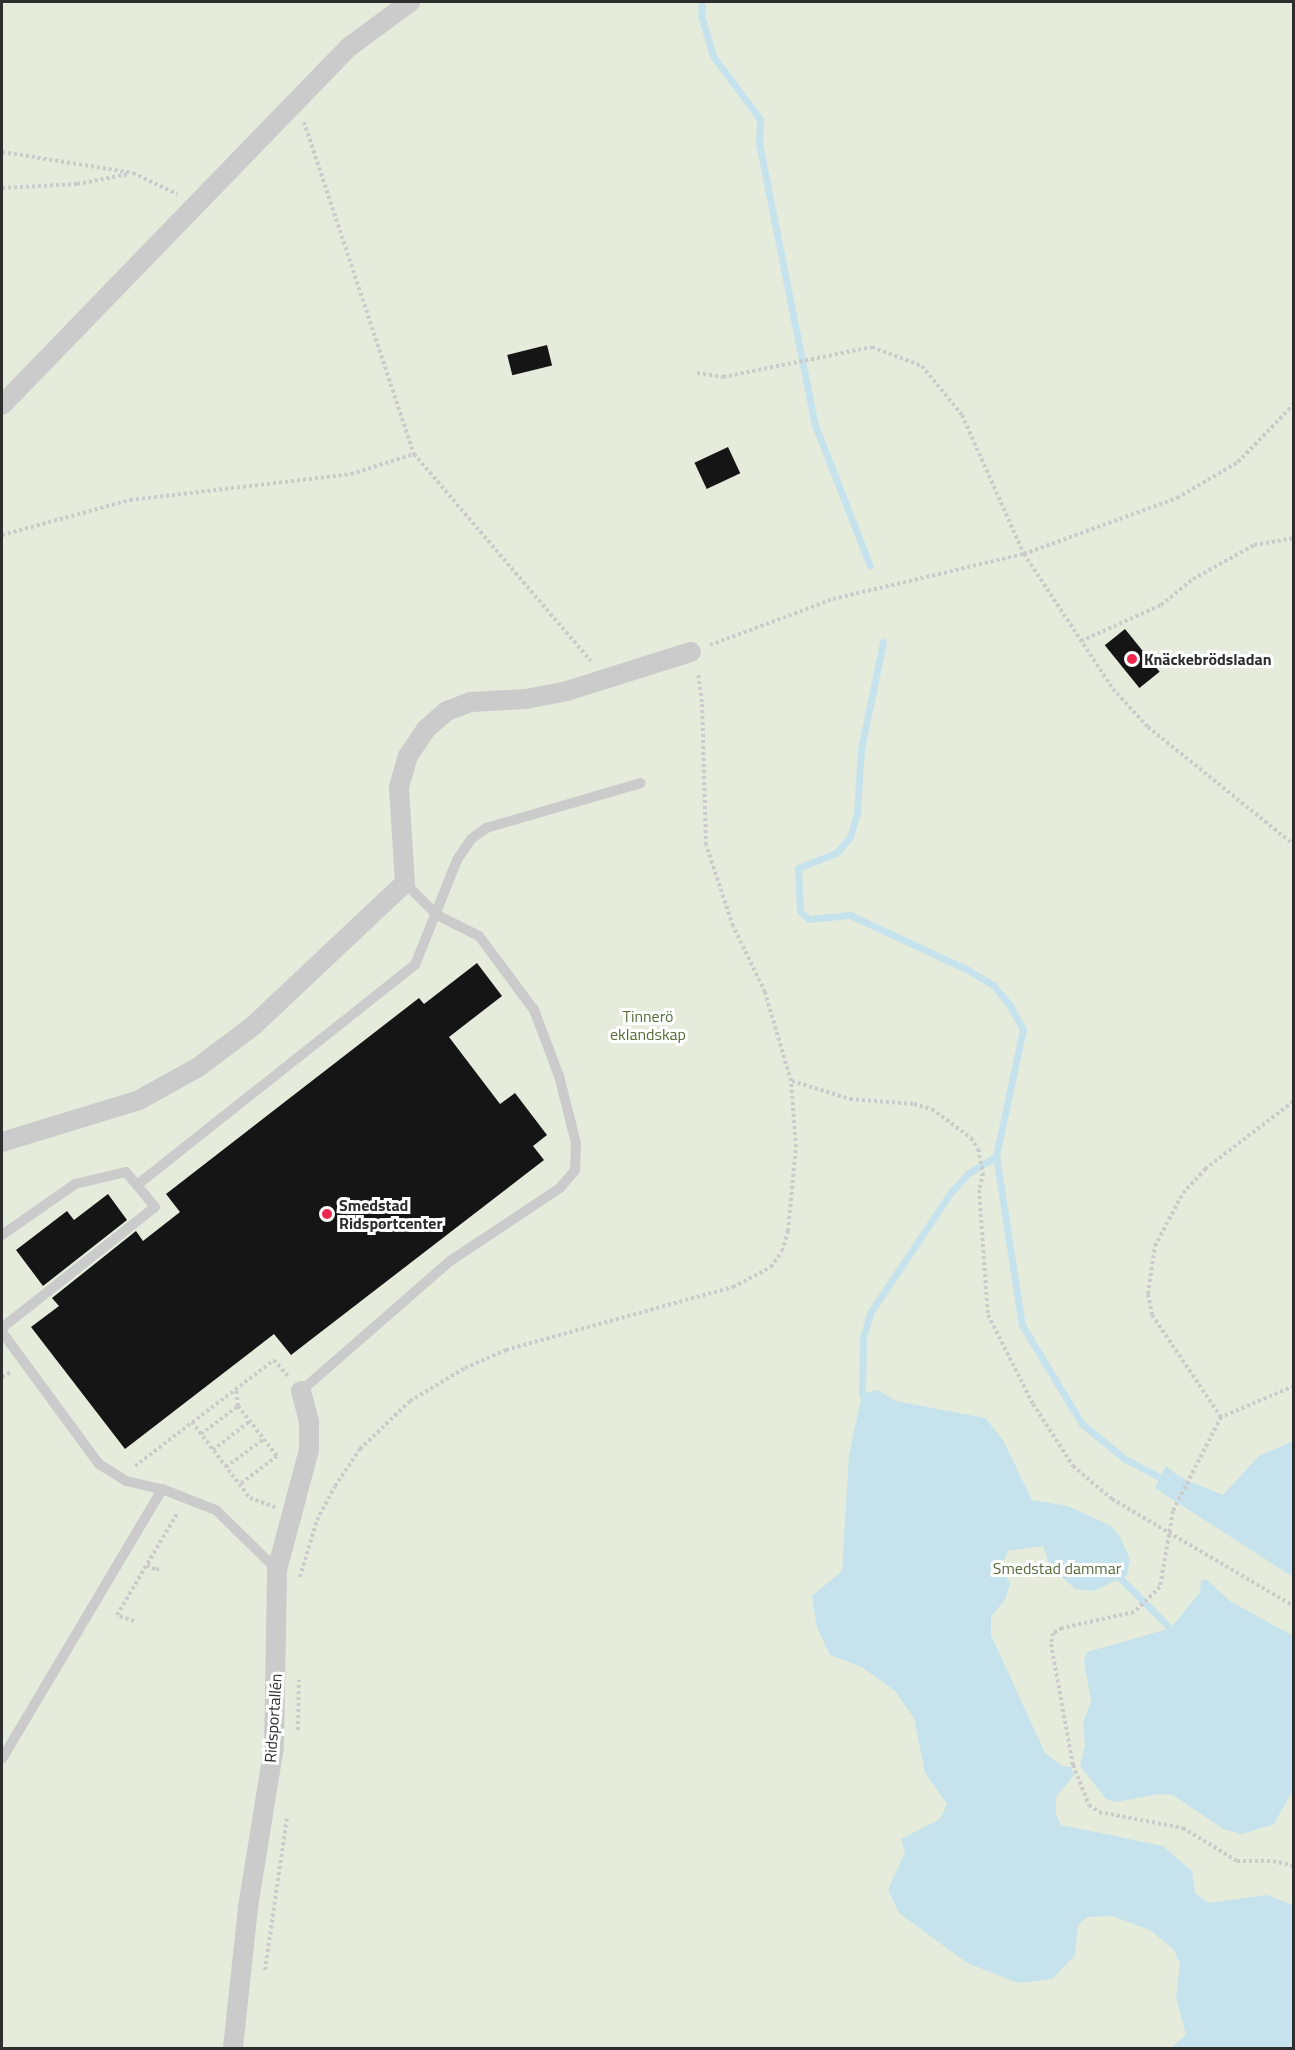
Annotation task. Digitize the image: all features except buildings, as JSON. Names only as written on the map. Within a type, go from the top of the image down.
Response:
[{"type":"street","points":[[2,405],[349,47],[410,2]]},
{"type":"street","points":[[2,1142],[139,1100],[197,1068],[253,1026],[405,883],[399,787],[408,756],[426,729],[447,711],[471,702],[526,699],[607,679],[692,652]]},
{"type":"street","name":"Ridsportallén","points":[[233,2049],[248,1907],[274,1747],[276,1570],[294,1513],[309,1450],[309,1421],[301,1391]]},
{"type":"lane","points":[[137,1185],[414,965],[437,915],[458,860],[471,838],[486,828],[641,783]]},
{"type":"lane","points":[[301,1391],[450,1261],[560,1188],[575,1170],[576,1143],[559,1076],[534,1010],[479,936],[437,915],[405,883]]},
{"type":"lane","points":[[2,1235],[75,1184],[126,1172],[155,1207],[2,1330],[99,1464],[120,1477],[162,1489],[216,1510],[276,1570]]},
{"type":"lane","points":[[2,1759],[162,1489]]},
{"type":"path","points":[[297,102],[414,454],[607,679]]},
{"type":"path","points":[[2,152],[133,173],[196,205]]},
{"type":"path","points":[[2,188],[77,184],[133,173]]},
{"type":"path","points":[[697,373],[723,376],[872,347],[922,366],[962,415],[1024,554],[1113,689],[1148,727],[1293,845]]},
{"type":"path","points":[[298,1589],[317,1520],[360,1449],[410,1401],[465,1368],[506,1350],[733,1287],[771,1267],[782,1251],[788,1231],[796,1147],[791,1081],[765,992],[729,917],[706,845],[702,702],[692,652],[833,599],[1024,554],[1177,498],[1238,462],[1293,404]]},
{"type":"path","points":[[2,535],[130,500],[351,474],[414,454]]},
{"type":"path","points":[[1081,641],[1161,605],[1194,579],[1254,545],[1293,538]]},
{"type":"path","points":[[791,1081],[850,1099],[914,1104],[932,1109],[971,1138],[978,1149],[983,1173],[979,1190],[988,1315],[1033,1404],[1080,1473],[1112,1499],[1170,1530],[1293,1606]]},
{"type":"path","points":[[1221,1417],[1152,1315],[1148,1294],[1155,1246],[1183,1193],[1205,1169],[1293,1101]]},
{"type":"path","points":[[120,1477],[274,1360],[301,1391]]},
{"type":"path","points":[[1293,1386],[1221,1417],[1173,1510],[1160,1587],[1134,1612],[1077,1623],[1053,1633],[1053,1658],[1073,1765],[1089,1805],[1099,1812],[1184,1828],[1237,1861],[1273,1861],[1293,1866]]},
{"type":"path","points":[[236,1389],[238,1406],[277,1456],[240,1484]]},
{"type":"path","points":[[201,1434],[238,1406]]},
{"type":"path","points":[[213,1450],[250,1421]]},
{"type":"path","points":[[192,1422],[250,1498],[317,1520]]},
{"type":"path","points":[[226,1467],[264,1439]]},
{"type":"path","points":[[134,1621],[117,1615],[186,1498]]},
{"type":"path","points":[[147,1565],[156,1570],[161,1567]]},
{"type":"path","points":[[297,1734],[299,1677]]},
{"type":"path","points":[[264,1980],[288,1810]]},
{"type":"green space","name":"Tinnerö eklandskap","points":[[2,2],[1293,2],[1293,2048],[2,2048]]},
{"type":"water","name":"Smedstad dammar","points":[[878,1390],[896,1401],[985,1418],[1003,1440],[1032,1500],[1068,1506],[1111,1526],[1119,1535],[1130,1559],[1127,1575],[1094,1591],[1075,1589],[1050,1566],[1043,1546],[1008,1551],[1001,1569],[1010,1583],[1006,1598],[991,1617],[991,1635],[1045,1753],[1062,1766],[1071,1767],[1074,1775],[1056,1797],[1056,1814],[1061,1825],[1163,1846],[1192,1871],[1195,1893],[1209,1903],[1267,1895],[1293,1905],[1293,2048],[1171,2048],[1186,2035],[1176,1998],[1180,1964],[1174,1950],[1150,1930],[1112,1916],[1087,1917],[1078,1925],[1075,1955],[1052,1979],[1018,1983],[967,1963],[899,1913],[888,1890],[905,1852],[901,1839],[940,1819],[947,1804],[925,1773],[914,1718],[895,1691],[862,1667],[830,1655],[817,1628],[812,1596],[842,1571],[849,1455],[862,1394]]},
{"type":"water","points":[[1293,1441],[1293,1577],[1155,1488],[1166,1466],[1180,1477],[1223,1495],[1259,1456]]},
{"type":"water","points":[[1201,1580],[1207,1580],[1230,1601],[1293,1636],[1293,1790],[1274,1824],[1242,1834],[1223,1829],[1173,1795],[1159,1794],[1116,1802],[1106,1799],[1080,1766],[1085,1745],[1083,1723],[1091,1701],[1084,1661],[1087,1652],[1171,1628],[1200,1592]]},
{"type":"waterway","points":[[702,2],[701,15],[713,56],[760,119],[759,143],[815,425],[870,566]]},
{"type":"waterway","points":[[883,642],[861,749],[857,813],[850,837],[836,853],[798,868],[800,911],[809,919],[850,915],[968,970],[993,985],[1009,1004],[1023,1029],[996,1156],[1022,1325],[1082,1424],[1125,1459],[1167,1481]]},
{"type":"waterway","points":[[866,1402],[862,1394],[863,1338],[870,1313],[951,1192],[969,1173],[996,1156]]},
{"type":"waterway","points":[[1116,1574],[1176,1634]]},
{"type":"place","name":"Knäckebrödsladan","points":[[1132,659]]},
{"type":"place","name":"Smedstad Ridsportcenter","points":[[327,1214]]}]
